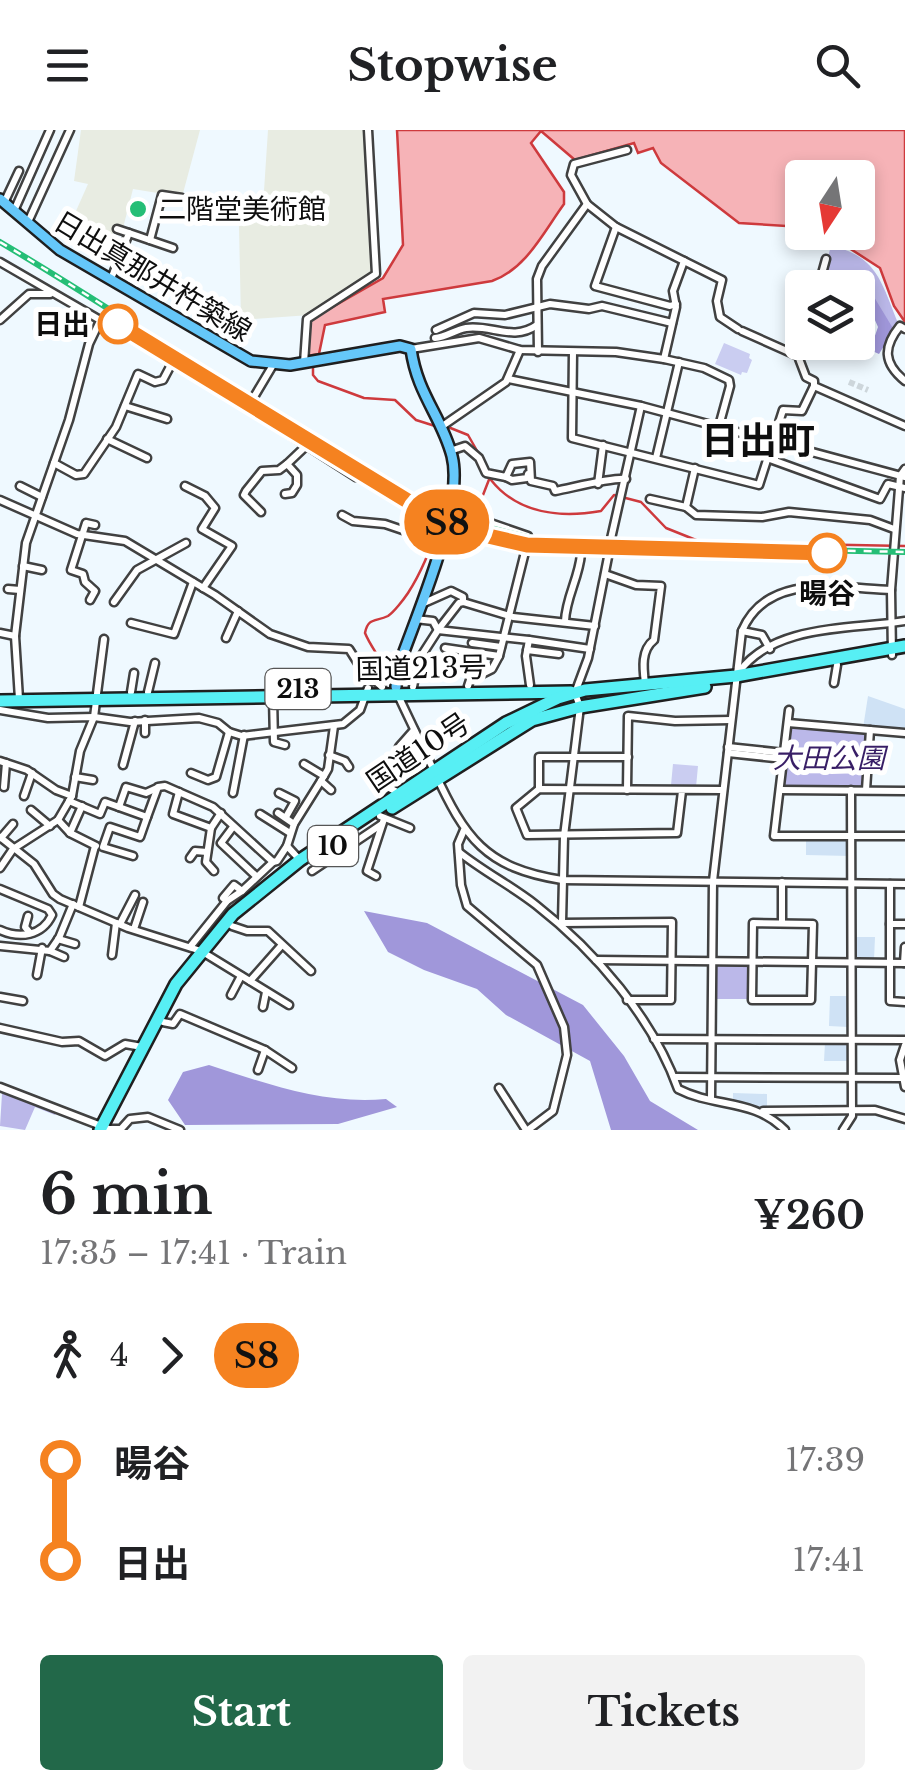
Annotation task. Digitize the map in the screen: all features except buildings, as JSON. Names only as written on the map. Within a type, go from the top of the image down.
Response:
[{"type":"highway","name":"国道10号","points":[[105,1129],[199,951],[269,891],[382,819],[436,775],[526,712],[576,690],[736,679],[837,665],[898,650]]},
{"type":"highway","name":"国道10号","points":[[105,1129],[142,1047],[199,951],[242,906],[300,860],[400,794],[532,720],[580,707],[898,650]]},
{"type":"highway","name":"国道213号","points":[[0,698],[273,696],[468,686],[576,690],[603,697],[662,693]]},
{"type":"highway","name":"国道213号","points":[[392,689],[528,688]]},
{"type":"highway","points":[[526,712],[530,704],[528,688]]},
{"type":"highway","name":"国道213号","points":[[96,696],[131,692],[368,691]]},
{"type":"main road","name":"日出真那井杵築線","points":[[2,201],[60,250],[240,357],[273,365],[400,346],[412,349]]},
{"type":"main road","points":[[392,689],[451,513],[456,486],[450,450],[416,380],[412,349]]},
{"type":"street","points":[[14,211],[50,130]]},
{"type":"street","points":[[27,223],[70,130]]},
{"type":"street","points":[[304,363],[306,319],[376,274],[368,130]]},
{"type":"street","points":[[627,150],[574,164],[572,175],[587,204],[616,227],[722,280],[716,301],[720,317],[785,350]]},
{"type":"street","points":[[2,201],[19,171]]},
{"type":"street","points":[[150,240],[162,195],[182,198]]},
{"type":"street","points":[[538,352],[537,279],[542,266],[587,204]]},
{"type":"street","points":[[616,227],[594,286],[670,306],[676,304]]},
{"type":"street","points":[[118,228],[173,248]]},
{"type":"street","points":[[110,280],[129,233]]},
{"type":"street","points":[[823,270],[826,259]]},
{"type":"street","points":[[0,262],[248,407],[356,477]]},
{"type":"street","points":[[664,359],[676,304],[672,291],[684,262]]},
{"type":"street","points":[[0,320],[29,294],[51,294]]},
{"type":"street","points":[[538,324],[528,332],[508,334],[466,328],[436,334],[474,313],[505,314],[537,306],[602,306],[672,323]]},
{"type":"street","points":[[19,698],[16,636],[24,564],[35,516],[70,420],[80,372],[100,321]]},
{"type":"street","points":[[905,330],[900,326],[897,329],[886,344],[886,354],[894,372],[905,381]]},
{"type":"street","points":[[412,349],[479,338],[520,350],[616,352],[704,368],[728,380],[730,386],[719,426]]},
{"type":"street","points":[[442,431],[508,379],[520,350]]},
{"type":"street","points":[[573,352],[572,438],[759,485],[784,410],[802,412],[814,386],[800,360]]},
{"type":"street","points":[[656,458],[679,362]]},
{"type":"street","points":[[54,463],[76,475],[84,474],[108,440],[138,374],[163,383],[172,363]]},
{"type":"street","points":[[248,407],[273,365]]},
{"type":"street","points":[[508,379],[641,406],[903,474],[894,529],[891,590],[891,624],[898,650]]},
{"type":"street","points":[[814,386],[905,426]]},
{"type":"street","points":[[125,406],[167,419]]},
{"type":"street","points":[[561,923],[564,836],[580,707],[576,690],[590,649],[641,406]]},
{"type":"street","points":[[108,440],[147,458]]},
{"type":"street","points":[[262,512],[244,495],[262,471],[278,470],[306,445]]},
{"type":"street","points":[[450,450],[466,446],[480,458],[486,473],[512,480],[527,478],[527,464]]},
{"type":"street","points":[[598,484],[604,446]]},
{"type":"street","points":[[766,458],[880,500],[888,484],[902,487]]},
{"type":"street","points":[[506,477],[512,464],[530,462],[531,482],[553,486],[555,491],[616,477],[626,479]]},
{"type":"street","points":[[286,494],[295,491],[297,485],[297,476],[287,464]]},
{"type":"street","points":[[686,506],[695,468]]},
{"type":"street","points":[[20,486],[42,497]]},
{"type":"street","points":[[185,486],[205,496],[216,508],[202,529],[232,546],[203,588]]},
{"type":"street","points":[[650,499],[686,506],[696,515],[762,517],[789,512],[870,520],[894,529]]},
{"type":"street","points":[[0,500],[81,534],[124,541],[282,639],[317,649],[348,649],[361,668],[392,689],[464,830],[484,850],[523,872],[562,880],[905,884]]},
{"type":"street","points":[[451,513],[468,509],[476,518],[528,536]]},
{"type":"street","points":[[342,515],[353,521],[385,524],[441,543]]},
{"type":"street","points":[[90,600],[94,591],[83,574],[72,570],[86,524],[95,525]]},
{"type":"street","points":[[114,602],[126,582],[154,559],[186,543]]},
{"type":"street","points":[[468,686],[470,680],[492,669],[500,652],[526,551]]},
{"type":"street","points":[[566,622],[566,600],[580,568],[581,554]]},
{"type":"street","points":[[24,564],[42,569]]},
{"type":"street","points":[[605,574],[636,585],[661,586],[654,640],[648,644],[644,660],[645,685]]},
{"type":"street","points":[[131,623],[174,634],[192,582]]},
{"type":"street","points":[[8,588],[20,590]]},
{"type":"street","points":[[711,1099],[713,881],[742,631],[754,609],[782,591],[891,590]]},
{"type":"street","points":[[418,608],[444,591],[456,592],[464,602]]},
{"type":"street","points":[[414,687],[418,661],[459,603],[508,615],[595,626]]},
{"type":"street","points":[[226,638],[238,611]]},
{"type":"street","points":[[414,619],[433,621],[438,630]]},
{"type":"street","points":[[736,679],[750,660],[780,642],[829,629],[905,621]]},
{"type":"street","points":[[438,630],[590,649]]},
{"type":"street","points":[[742,631],[762,635],[770,649]]},
{"type":"street","points":[[0,633],[16,636]]},
{"type":"street","points":[[0,868],[13,848],[58,820],[70,798],[80,751],[94,717],[104,640]]},
{"type":"street","points":[[528,640],[528,688]]},
{"type":"street","points":[[472,643],[500,652]]},
{"type":"street","points":[[445,648],[500,652]]},
{"type":"street","points":[[527,650],[559,654]]},
{"type":"street","points":[[148,692],[155,662]]},
{"type":"street","points":[[834,683],[837,665]]},
{"type":"street","points":[[131,692],[134,673]]},
{"type":"street","points":[[0,710],[48,718],[199,718],[244,736],[343,724],[360,710],[368,691]]},
{"type":"street","points":[[273,696],[274,742],[285,745]]},
{"type":"street","points":[[789,710],[774,836],[905,836]]},
{"type":"street","points":[[628,790],[628,716],[675,721],[731,720]]},
{"type":"street","points":[[145,720],[145,733]]},
{"type":"street","points":[[123,765],[136,721]]},
{"type":"street","points":[[788,724],[905,733]]},
{"type":"street","points":[[199,951],[227,900],[277,861],[287,846],[294,824],[323,778],[334,726]]},
{"type":"street","points":[[400,747],[414,730]]},
{"type":"street","points":[[866,790],[870,730]]},
{"type":"street","points":[[191,773],[208,780],[216,777],[229,732]]},
{"type":"street","points":[[233,793],[244,736]]},
{"type":"street","points":[[728,750],[784,756]]},
{"type":"street","points":[[330,755],[349,766]]},
{"type":"street","points":[[539,789],[539,756],[628,757]]},
{"type":"street","points":[[4,787],[3,762],[32,772],[100,814],[105,802],[147,817]]},
{"type":"street","points":[[304,764],[323,778],[331,790]]},
{"type":"street","points":[[24,796],[32,772]]},
{"type":"street","points":[[76,777],[93,780]]},
{"type":"street","points":[[372,779],[400,794]]},
{"type":"street","points":[[161,784],[221,814],[273,862]]},
{"type":"street","points":[[119,807],[126,786],[146,793],[161,784]]},
{"type":"street","points":[[37,975],[46,949],[58,939],[76,906],[110,827],[140,838],[161,784]]},
{"type":"street","points":[[682,790],[677,834],[527,835],[516,808],[539,789],[724,790]]},
{"type":"street","points":[[780,790],[905,791]]},
{"type":"street","points":[[843,1130],[852,1112],[851,790]]},
{"type":"street","points":[[180,792],[173,814],[211,828]]},
{"type":"street","points":[[279,793],[298,802],[282,815],[294,824]]},
{"type":"street","points":[[70,833],[82,806]]},
{"type":"street","points":[[31,810],[50,826]]},
{"type":"street","points":[[214,871],[206,862],[207,852],[211,828],[221,814]]},
{"type":"street","points":[[260,814],[290,833]]},
{"type":"street","points":[[382,819],[410,828]]},
{"type":"street","points":[[312,871],[382,819]]},
{"type":"street","points":[[376,876],[366,871],[382,819]]},
{"type":"street","points":[[58,820],[70,833],[134,856]]},
{"type":"street","points":[[13,824],[0,837],[34,864],[53,894],[118,924],[199,951],[289,1006]]},
{"type":"street","points":[[233,826],[221,843],[256,876]]},
{"type":"street","points":[[464,830],[458,844],[467,906],[537,966],[564,1027],[568,1055],[553,1111],[527,1130],[500,1088]]},
{"type":"street","points":[[287,846],[300,860]]},
{"type":"street","points":[[190,858],[194,850],[207,852]]},
{"type":"street","points":[[460,852],[561,923],[596,960],[628,1000],[680,1091],[744,1104],[785,1130]]},
{"type":"street","points":[[782,882],[782,923]]},
{"type":"street","points":[[890,884],[890,1001],[905,1002]]},
{"type":"street","points":[[0,889],[52,912],[50,922],[31,934],[0,930]]},
{"type":"street","points":[[112,954],[118,924],[135,895]]},
{"type":"street","points":[[134,930],[142,902]]},
{"type":"street","points":[[28,916],[25,927],[31,934]]},
{"type":"street","points":[[561,923],[672,922],[670,1000],[628,1000]]},
{"type":"street","points":[[753,923],[813,924],[811,1000],[752,1000],[752,962],[753,923]]},
{"type":"street","points":[[890,924],[905,924]]},
{"type":"street","points":[[232,926],[246,931],[268,931],[311,971]]},
{"type":"street","points":[[58,939],[75,944]]},
{"type":"street","points":[[0,946],[46,949],[64,956]]},
{"type":"street","points":[[250,981],[281,946]]},
{"type":"street","points":[[596,960],[905,963],[904,948]]},
{"type":"street","points":[[231,995],[241,976]]},
{"type":"street","points":[[263,1007],[266,992]]},
{"type":"street","points":[[0,997],[23,1002]]},
{"type":"street","points":[[163,1022],[173,1024],[180,1014],[264,1050],[292,1068]]},
{"type":"street","points":[[0,1028],[62,1042],[79,1041],[105,1056],[125,1044],[142,1047]]},
{"type":"street","points":[[652,1039],[905,1042],[900,1060],[904,1083],[852,1078],[674,1077]]},
{"type":"street","points":[[258,1070],[264,1050]]},
{"type":"street","points":[[0,1087],[105,1129],[121,1129],[130,1118],[148,1117],[180,1130]]},
{"type":"street","points":[[758,1111],[876,1110],[905,1119]]},
{"type":"shaded area","points":[[81,130],[200,130],[182,197],[133,189],[123,228],[116,226],[110,242],[72,220],[88,184],[74,181]]},
{"type":"shaded area","points":[[268,130],[368,130],[376,274],[310,315],[241,320],[239,226],[262,221]]},
{"type":"shaded area","points":[[397,130],[905,130],[905,322],[894,306],[880,268],[852,250],[875,250],[875,160],[785,160],[785,226],[739,223],[661,163],[653,148],[638,153],[634,143],[575,160],[541,131],[531,143],[564,192],[564,204],[515,268],[492,281],[383,299],[385,312],[325,325],[319,354],[307,356],[308,321],[383,278],[403,245]]},
{"type":"shaded area","points":[[875,299],[894,330],[879,354],[875,352]]},
{"type":"shaded area","points":[[724,343],[750,354],[747,373],[741,375],[715,364]]},
{"type":"shaded area","points":[[868,696],[905,709],[905,730],[863,728]]},
{"type":"shaded area","points":[[673,764],[698,766],[696,787],[671,785]]},
{"type":"shaded area","points":[[806,838],[850,839],[850,856],[806,855]]},
{"type":"shaded area","points":[[364,911],[427,923],[583,1005],[624,1056],[650,1101],[698,1130],[611,1130],[590,1061],[506,1015],[477,989],[388,952]]},
{"type":"shaded area","points":[[856,937],[875,937],[874,960],[856,960]]},
{"type":"shaded area","points":[[830,996],[848,996],[848,1027],[829,1026]]},
{"type":"shaded area","points":[[825,1043],[849,1043],[849,1061],[824,1061]]},
{"type":"shaded area","points":[[209,1065],[318,1096],[386,1099],[397,1107],[338,1124],[185,1125],[168,1100],[183,1072]]},
{"type":"shaded area","points":[[733,1093],[767,1094],[767,1109],[733,1102]]},
{"type":"green space","points":[[830,250],[846,250],[873,270],[824,270]]},
{"type":"green space","points":[[875,272],[898,323],[888,337],[875,310]]},
{"type":"green space","name":"大田公園","points":[[790,725],[868,732],[864,789],[782,788]]},
{"type":"green space","points":[[714,964],[749,964],[750,999],[715,999]]},
{"type":"green space","points":[[2,1094],[57,1111],[55,1115],[35,1107],[25,1130],[0,1126]]},
{"type":"waterway","points":[[313,365],[318,381],[364,398],[395,400],[416,420],[435,426]]},
{"type":"waterway","points":[[448,427],[468,435],[488,470]]},
{"type":"waterway","points":[[387,677],[366,628],[370,622],[390,614],[408,593],[446,507],[483,495],[490,477]]},
{"type":"waterway","points":[[491,480],[514,500],[541,511],[601,511],[614,495],[641,502],[666,528],[701,542],[905,546]]},
{"type":"tunnel","points":[[849,382],[868,390]]},
{"type":"railway","points":[[0,242],[377,478],[414,498],[492,528],[581,545],[905,552]]},
{"type":"train","name":"S8","points":[[118,324],[424,511],[471,532],[546,547],[827,553]]},
{"type":"place","name":"二階堂美術館","points":[[138,209]]},
{"type":"place","name":"日出","points":[[118,324]]},
{"type":"place","name":"暘谷","points":[[827,553]]},
{"type":"district","name":"日出町","points":[[758,441]]}]
